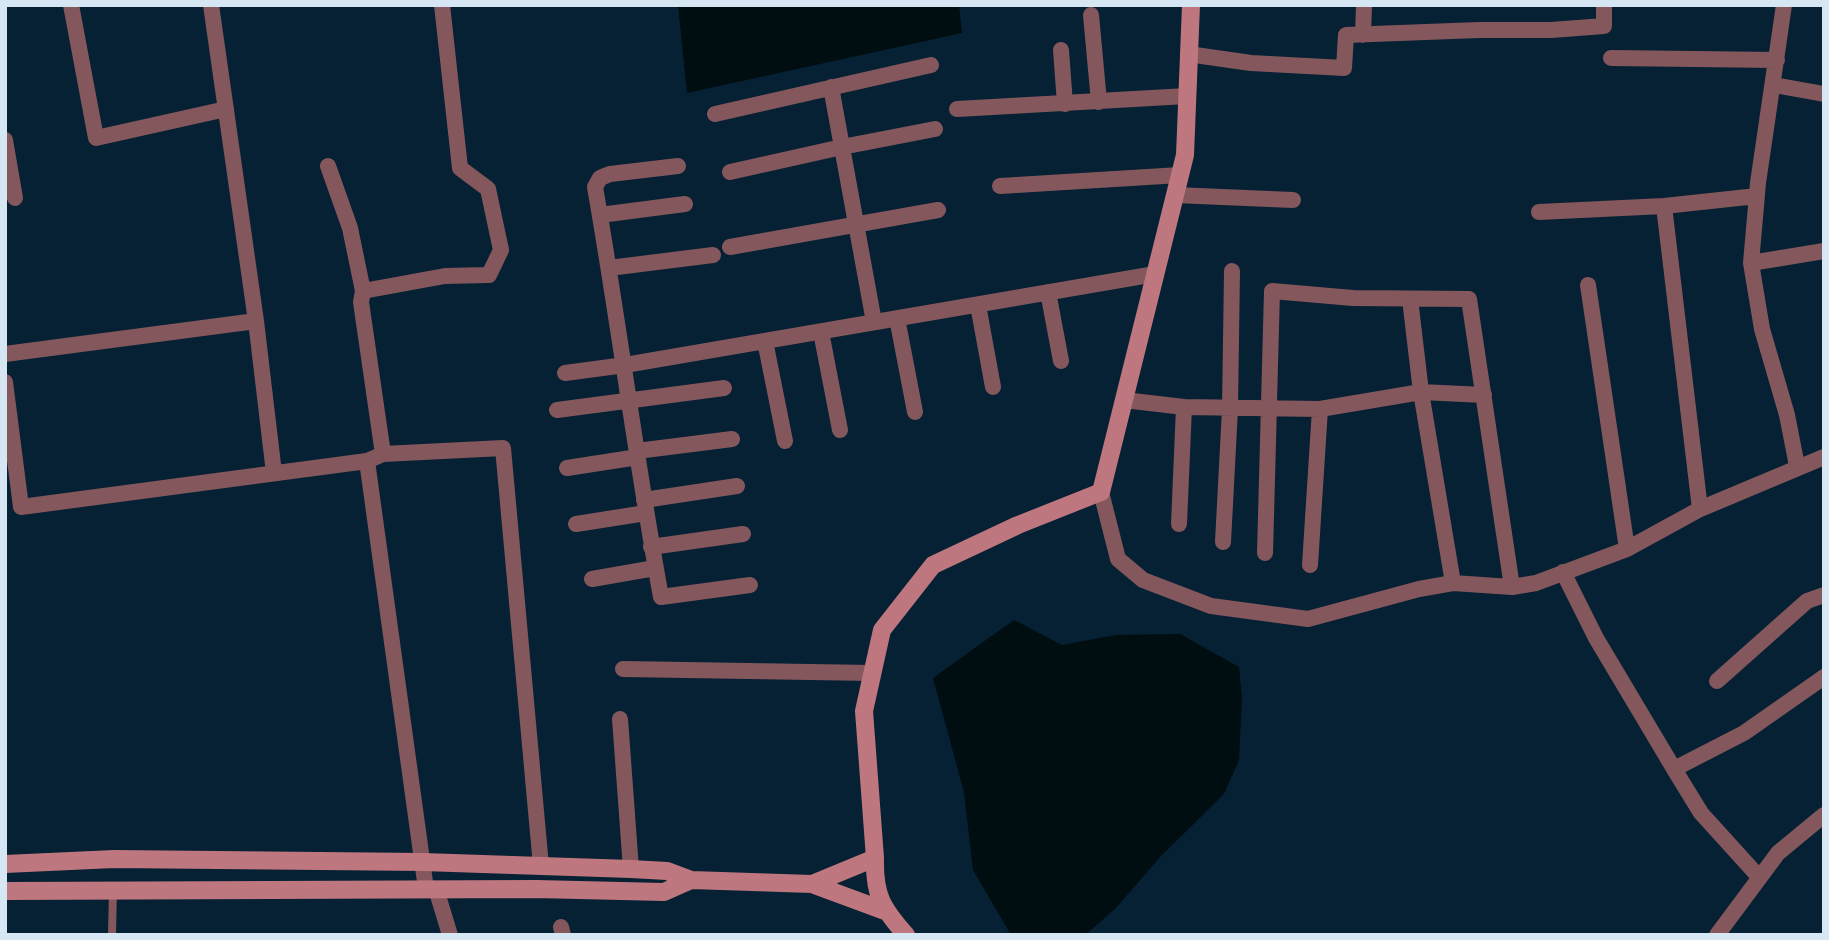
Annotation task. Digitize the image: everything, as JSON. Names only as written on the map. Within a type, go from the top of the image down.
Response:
[{"type":"street","points":[[71,5],[96,138],[226,109]]},
{"type":"street","points":[[211,5],[256,321],[274,473]]},
{"type":"street","points":[[363,291],[445,276],[489,275],[500,250],[488,189],[460,168],[442,5]]},
{"type":"street","points":[[1191,5],[1185,155],[1101,492],[1118,559],[1143,580],[1211,606],[1308,619],[1419,589],[1453,583],[1512,587],[1536,583],[1627,549],[1700,509],[1797,466],[1824,457]]},
{"type":"street","points":[[1363,35],[1364,5]]},
{"type":"street","points":[[1188,54],[1251,63],[1344,68],[1346,35],[1551,30],[1604,26],[1604,5]]},
{"type":"street","points":[[1784,5],[1757,196],[1751,263],[1762,329],[1787,415],[1797,466]]},
{"type":"street","points":[[1091,15],[1099,102]]},
{"type":"street","points":[[1061,50],[1065,104]]},
{"type":"street","points":[[1611,58],[1777,60]]},
{"type":"street","points":[[715,114],[931,65]]},
{"type":"street","points":[[1774,85],[1824,94]]},
{"type":"street","points":[[831,87],[874,322]]},
{"type":"street","points":[[957,109],[1187,96]]},
{"type":"street","points":[[730,172],[935,129]]},
{"type":"street","points":[[5,140],[15,198]]},
{"type":"street","points":[[328,166],[349,228],[363,291],[361,302],[383,454]]},
{"type":"street","points":[[678,166],[610,174],[600,178],[595,187],[625,365],[651,547],[660,597],[750,585]]},
{"type":"street","points":[[1000,186],[1180,175]]},
{"type":"street","points":[[1175,195],[1293,200]]},
{"type":"street","points":[[1539,212],[1664,206],[1757,196]]},
{"type":"street","points":[[600,215],[685,204]]},
{"type":"street","points":[[1664,206],[1700,509]]},
{"type":"street","points":[[730,247],[938,210]]},
{"type":"street","points":[[1751,263],[1824,251]]},
{"type":"street","points":[[609,268],[713,256]]},
{"type":"street","points":[[1223,542],[1230,409],[1232,271]]},
{"type":"street","points":[[565,373],[1155,274]]},
{"type":"street","points":[[1588,285],[1627,549]]},
{"type":"street","points":[[1265,553],[1272,291],[1353,298],[1469,299],[1512,587]]},
{"type":"street","points":[[1048,292],[1061,361]]},
{"type":"street","points":[[1410,299],[1421,392],[1453,583]]},
{"type":"street","points":[[978,305],[993,387]]},
{"type":"street","points":[[897,318],[915,412]]},
{"type":"street","points":[[5,354],[256,321]]},
{"type":"street","points":[[821,332],[840,430]]},
{"type":"street","points":[[765,341],[785,441]]},
{"type":"street","points":[[5,382],[21,507],[367,461],[383,454],[503,448],[541,866]]},
{"type":"street","points":[[557,410],[724,388]]},
{"type":"street","points":[[1124,400],[1184,407],[1321,409],[1421,392],[1484,395]]},
{"type":"street","points":[[1178,524],[1184,407]]},
{"type":"street","points":[[1310,565],[1321,409]]},
{"type":"street","points":[[567,468],[732,439]]},
{"type":"street","points":[[367,461],[423,862],[450,935]]},
{"type":"street","points":[[576,523],[737,485]]},
{"type":"street","points":[[906,935],[885,911],[874,880],[875,858],[864,711],[882,630],[933,565],[1018,525],[1101,492]]},
{"type":"street","points":[[651,547],[743,534]]},
{"type":"street","points":[[592,579],[655,568]]},
{"type":"street","points":[[1563,572],[1596,638],[1701,813],[1759,877]]},
{"type":"street","points":[[1717,681],[1808,601],[1824,595]]},
{"type":"street","points":[[623,669],[873,673]]},
{"type":"street","points":[[1675,769],[1744,733],[1824,677]]},
{"type":"street","points":[[620,719],[631,869]]},
{"type":"street","points":[[1717,935],[1779,853],[1824,815]]},
{"type":"street","points":[[812,884],[875,858]]},
{"type":"street","points":[[5,864],[114,859],[423,862],[631,869],[667,871],[691,880],[812,884],[885,911]]},
{"type":"street","points":[[234,889],[235,860]]},
{"type":"street","points":[[5,891],[664,891],[691,880]]},
{"type":"lane","points":[[112,935],[113,889]]},
{"type":"shaded area","points":[[678,5],[959,5],[962,33],[687,93]]},
{"type":"shaded area","points":[[1014,620],[1062,645],[1116,635],[1180,634],[1239,667],[1242,698],[1239,760],[1224,794],[1161,856],[1115,909],[1085,935],[1011,935],[973,870],[964,792],[933,678]]}]
